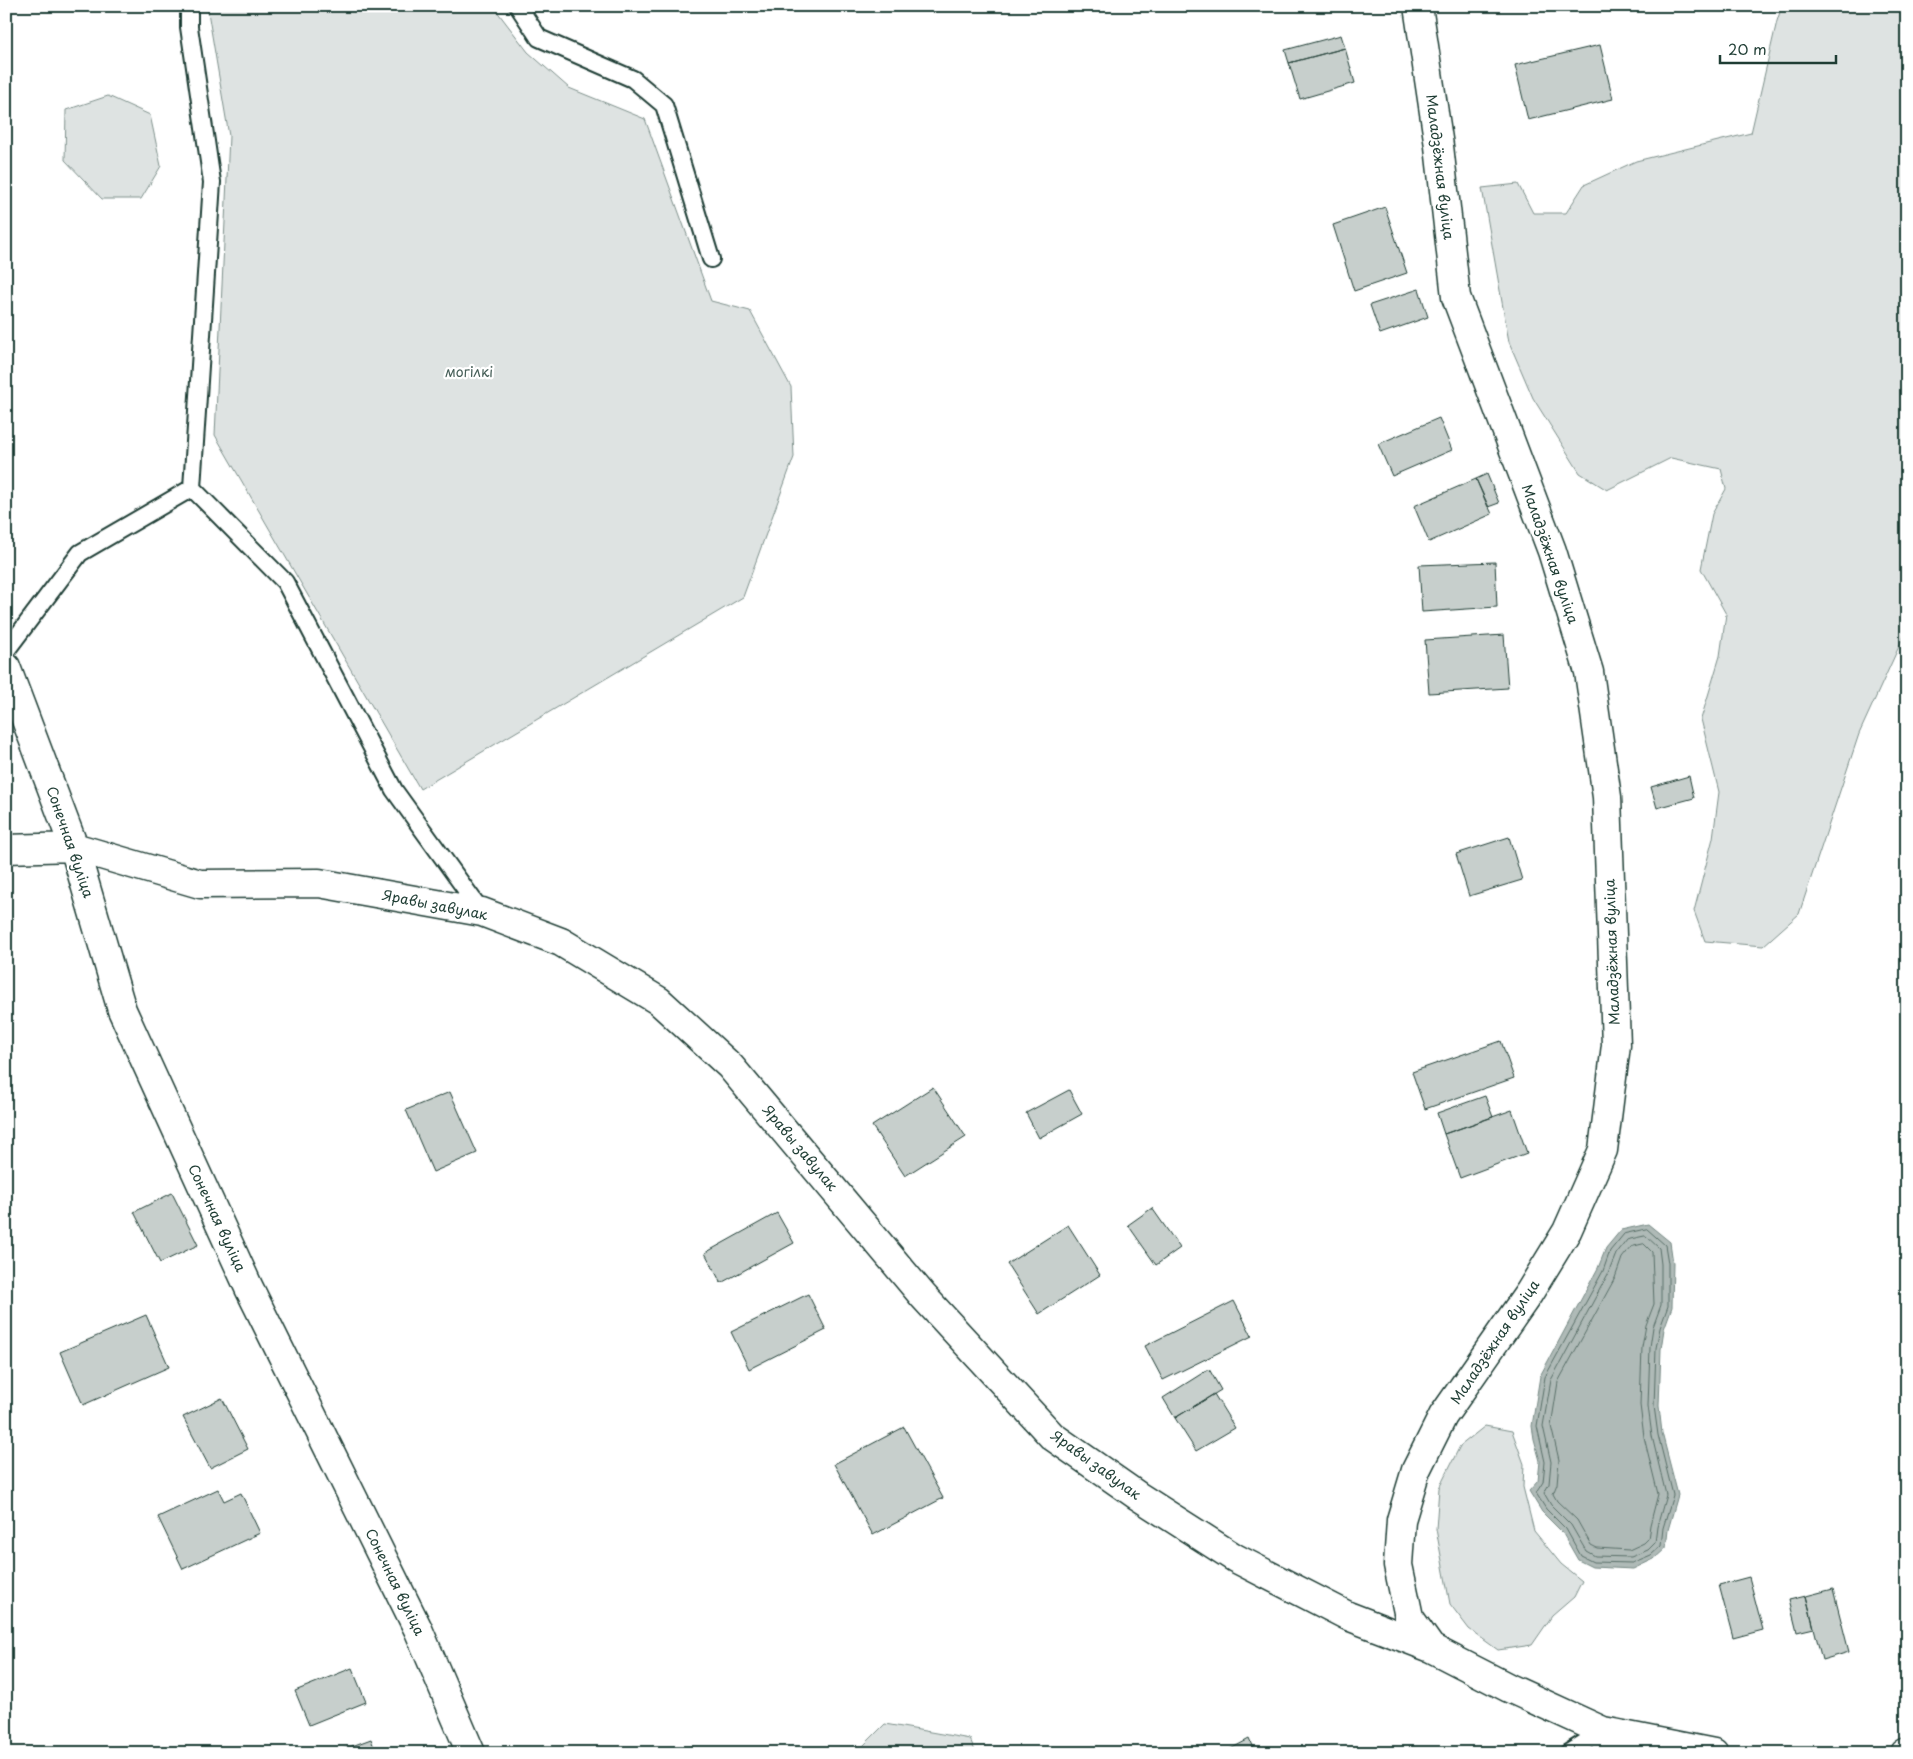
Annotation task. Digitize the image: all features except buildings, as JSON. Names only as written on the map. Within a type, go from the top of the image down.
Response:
[{"type":"street","name":"Маладзёжная вуліца","points":[[1418,6],[1439,146],[1456,297],[1552,551],[1589,672],[1607,797],[1616,1045],[1603,1150],[1567,1231],[1529,1293],[1443,1416],[1416,1470],[1401,1520],[1398,1565],[1409,1617],[1431,1648],[1509,1688],[1605,1742],[1714,1753]]},
{"type":"street","name":"Сонечная вуліца","points":[[6,667],[74,847],[122,1010],[249,1288],[418,1629],[471,1753]]},
{"type":"street","name":"Яравы завулак","points":[[6,849],[74,847],[200,884],[318,883],[482,912],[561,942],[659,1000],[730,1066],[923,1296],[1052,1436],[1138,1496],[1235,1558],[1348,1616],[1431,1648]]},
{"type":"lane","points":[[190,6],[189,27],[212,182],[192,488],[285,582],[394,790],[482,912]]},
{"type":"lane","points":[[518,6],[539,38],[633,79],[664,104],[711,259]]},
{"type":"lane","points":[[6,651],[80,553],[192,488]]},
{"type":"lane","points":[[1568,1753],[1605,1742]]},
{"type":"green space","name":"могілкі","points":[[207,6],[493,6],[528,52],[569,88],[645,119],[711,301],[750,311],[791,387],[794,457],[743,597],[420,789],[215,435],[229,136]]},
{"type":"green space","points":[[1782,6],[1907,6],[1907,629],[1859,734],[1799,914],[1763,946],[1705,941],[1694,911],[1713,838],[1719,792],[1701,719],[1720,656],[1726,614],[1701,569],[1712,514],[1726,489],[1721,469],[1671,458],[1607,490],[1580,473],[1533,398],[1509,342],[1482,188],[1518,184],[1533,213],[1566,213],[1584,185],[1636,161],[1751,133]]},
{"type":"green space","points":[[108,96],[150,115],[161,166],[141,199],[102,199],[65,160],[66,110]]},
{"type":"green space","points":[[1485,1426],[1512,1431],[1524,1464],[1523,1487],[1534,1531],[1561,1564],[1582,1581],[1574,1597],[1552,1616],[1532,1645],[1498,1650],[1469,1629],[1450,1604],[1436,1529],[1439,1488],[1460,1446]]},
{"type":"green space","points":[[885,1724],[970,1739],[976,1753],[856,1753]]},
{"type":"water","points":[[1648,1224],[1670,1242],[1673,1263],[1672,1307],[1664,1329],[1661,1349],[1659,1406],[1662,1433],[1678,1495],[1668,1530],[1666,1548],[1654,1559],[1633,1569],[1592,1567],[1578,1560],[1562,1532],[1542,1512],[1529,1491],[1538,1481],[1540,1461],[1532,1426],[1540,1376],[1598,1268],[1606,1248],[1621,1230]]}]
